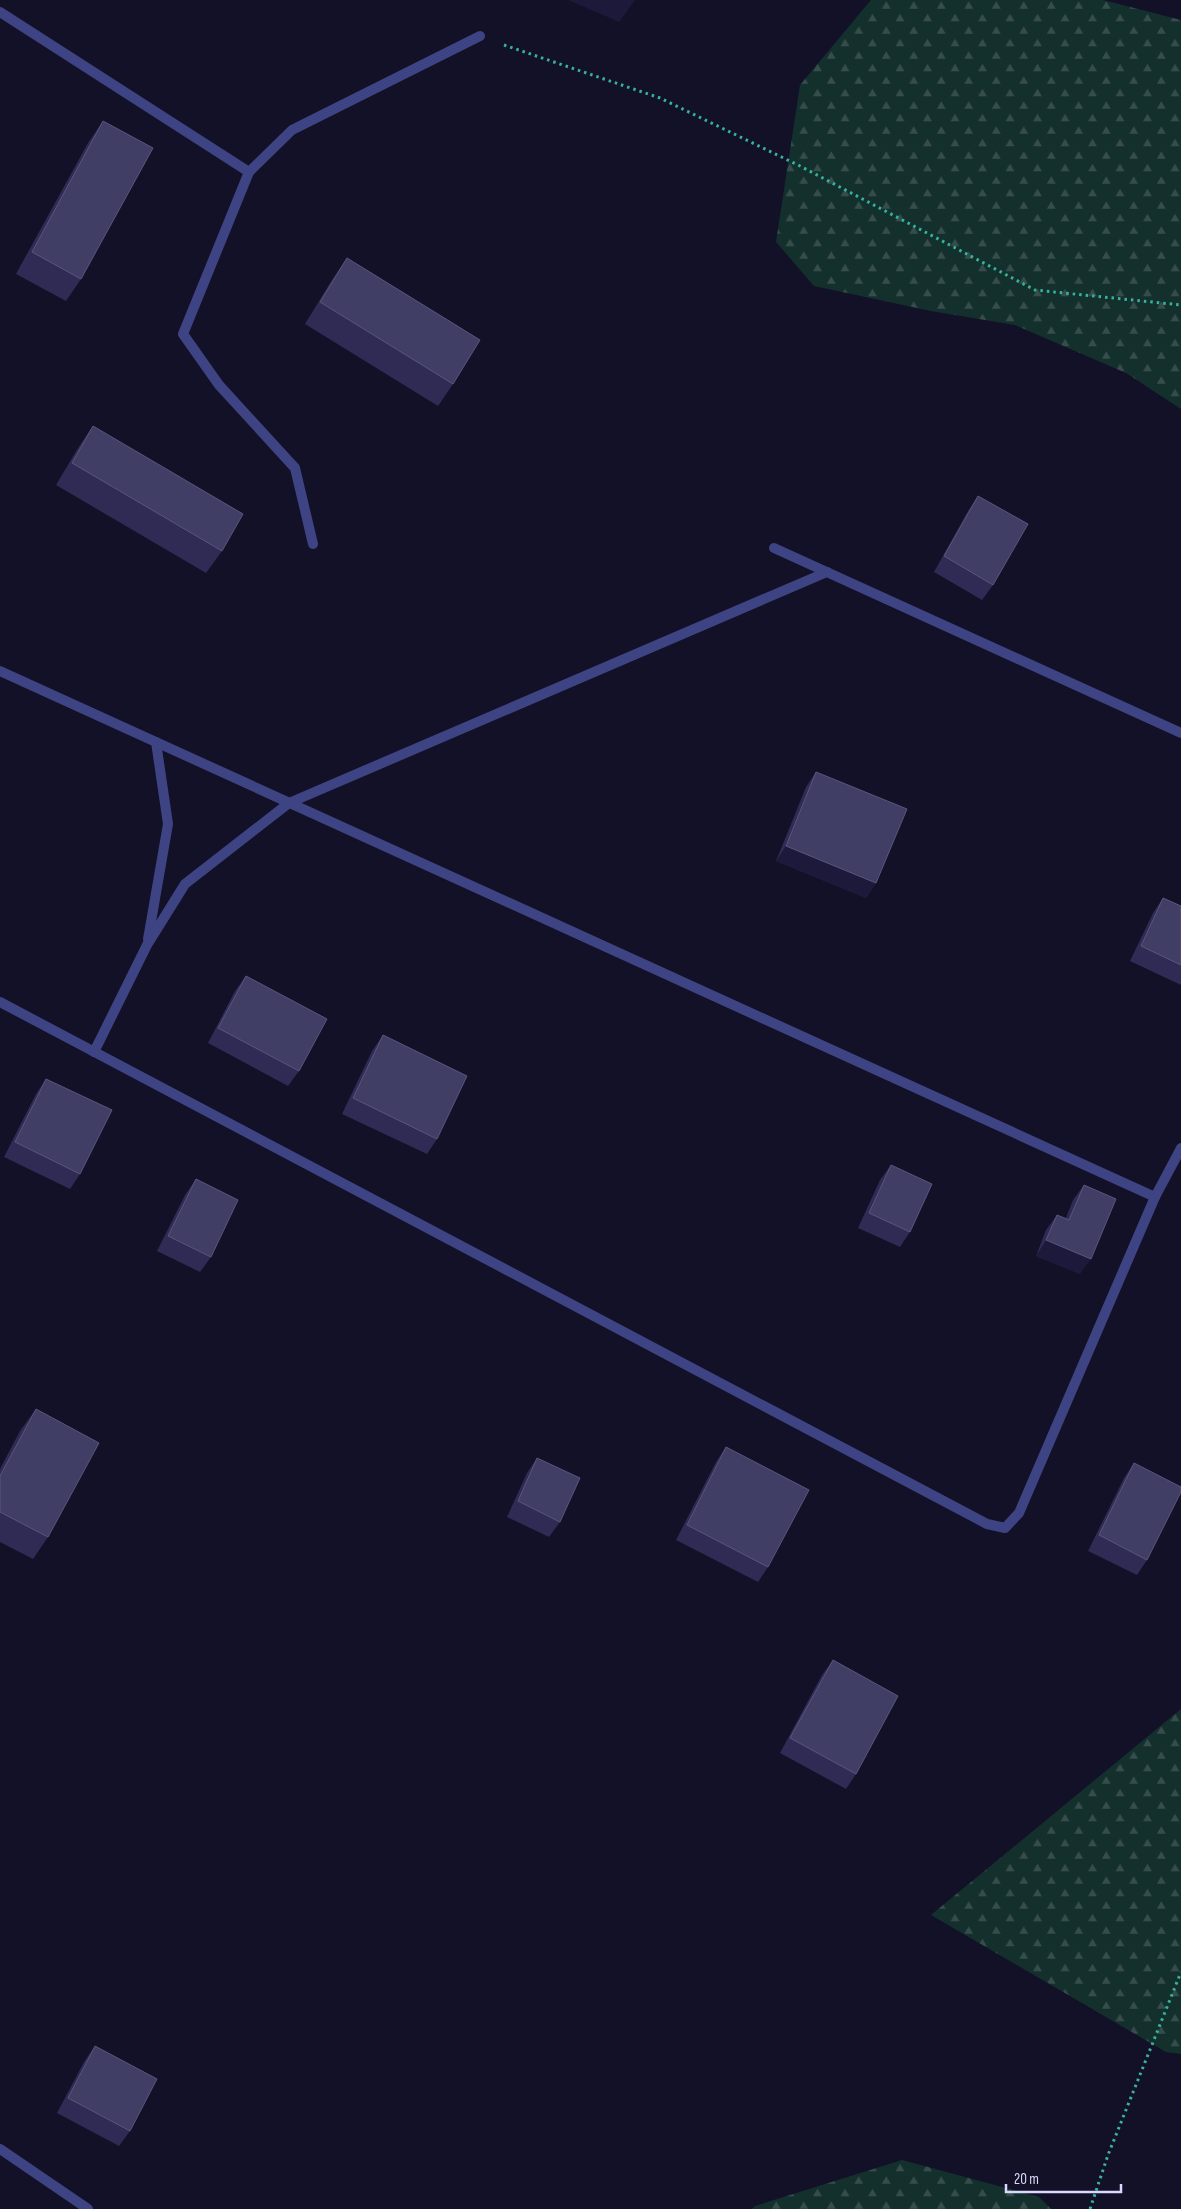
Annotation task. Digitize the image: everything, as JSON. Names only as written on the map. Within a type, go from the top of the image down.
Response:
[{"type":"street","points":[[0,12],[248,172]]},
{"type":"street","points":[[312,544],[295,468],[219,385],[183,334],[248,172],[292,130],[480,36]]},
{"type":"street","points":[[774,548],[1181,733]]},
{"type":"street","points":[[94,1052],[147,945],[185,884],[289,803],[827,572]]},
{"type":"street","points":[[0,671],[1155,1197]]},
{"type":"street","points":[[147,945],[168,824],[156,742]]},
{"type":"street","points":[[0,1002],[987,1524],[1005,1528],[1019,1512],[1155,1197],[1181,1148]]},
{"type":"street","points":[[0,2149],[88,2209]]},
{"type":"path","points":[[480,36],[660,98],[800,166],[1035,290],[1181,305]]},
{"type":"path","points":[[1090,2209],[1108,2155],[1181,1972]]},
{"type":"green space","points":[[871,0],[1103,0],[1181,20],[1181,409],[1126,373],[1015,325],[931,311],[814,286],[776,242],[800,85]]},
{"type":"green space","points":[[1181,1709],[1181,2054],[1166,2052],[931,1915]]},
{"type":"green space","points":[[902,2160],[1039,2197],[1051,2209],[752,2209],[755,2206]]},
{"type":"building","points":[[103,121],[153,148],[81,279],[32,252]]},
{"type":"building","points":[[347,258],[480,340],[453,384],[320,302]]},
{"type":"building","points":[[93,426],[243,514],[222,551],[72,463]]},
{"type":"building","points":[[978,496],[1028,524],[993,585],[944,556]]},
{"type":"building","points":[[816,772],[907,809],[876,883],[786,846]]},
{"type":"building","points":[[1163,898],[1181,906],[1181,965],[1141,946]]},
{"type":"building","points":[[246,976],[327,1019],[299,1071],[218,1028]]},
{"type":"building","points":[[383,1035],[467,1076],[437,1139],[353,1098]]},
{"type":"building","points":[[46,1079],[112,1110],[80,1174],[15,1142]]},
{"type":"building","points":[[891,1165],[932,1184],[910,1232],[869,1213]]},
{"type":"building","points":[[196,1179],[238,1200],[211,1257],[168,1236]]},
{"type":"building","points":[[1084,1185],[1116,1199],[1091,1259],[1046,1240],[1057,1215],[1069,1220]]},
{"type":"building","points":[[36,1409],[99,1443],[48,1537],[0,1512],[0,1476]]},
{"type":"building","points":[[726,1447],[809,1490],[768,1567],[687,1525]]},
{"type":"building","points":[[537,1458],[580,1478],[560,1522],[518,1501]]},
{"type":"building","points":[[1134,1463],[1181,1487],[1181,1492],[1147,1560],[1099,1535]]},
{"type":"building","points":[[833,1660],[898,1696],[856,1774],[790,1738]]},
{"type":"building","points":[[95,2046],[157,2079],[130,2131],[68,2098]]}]
